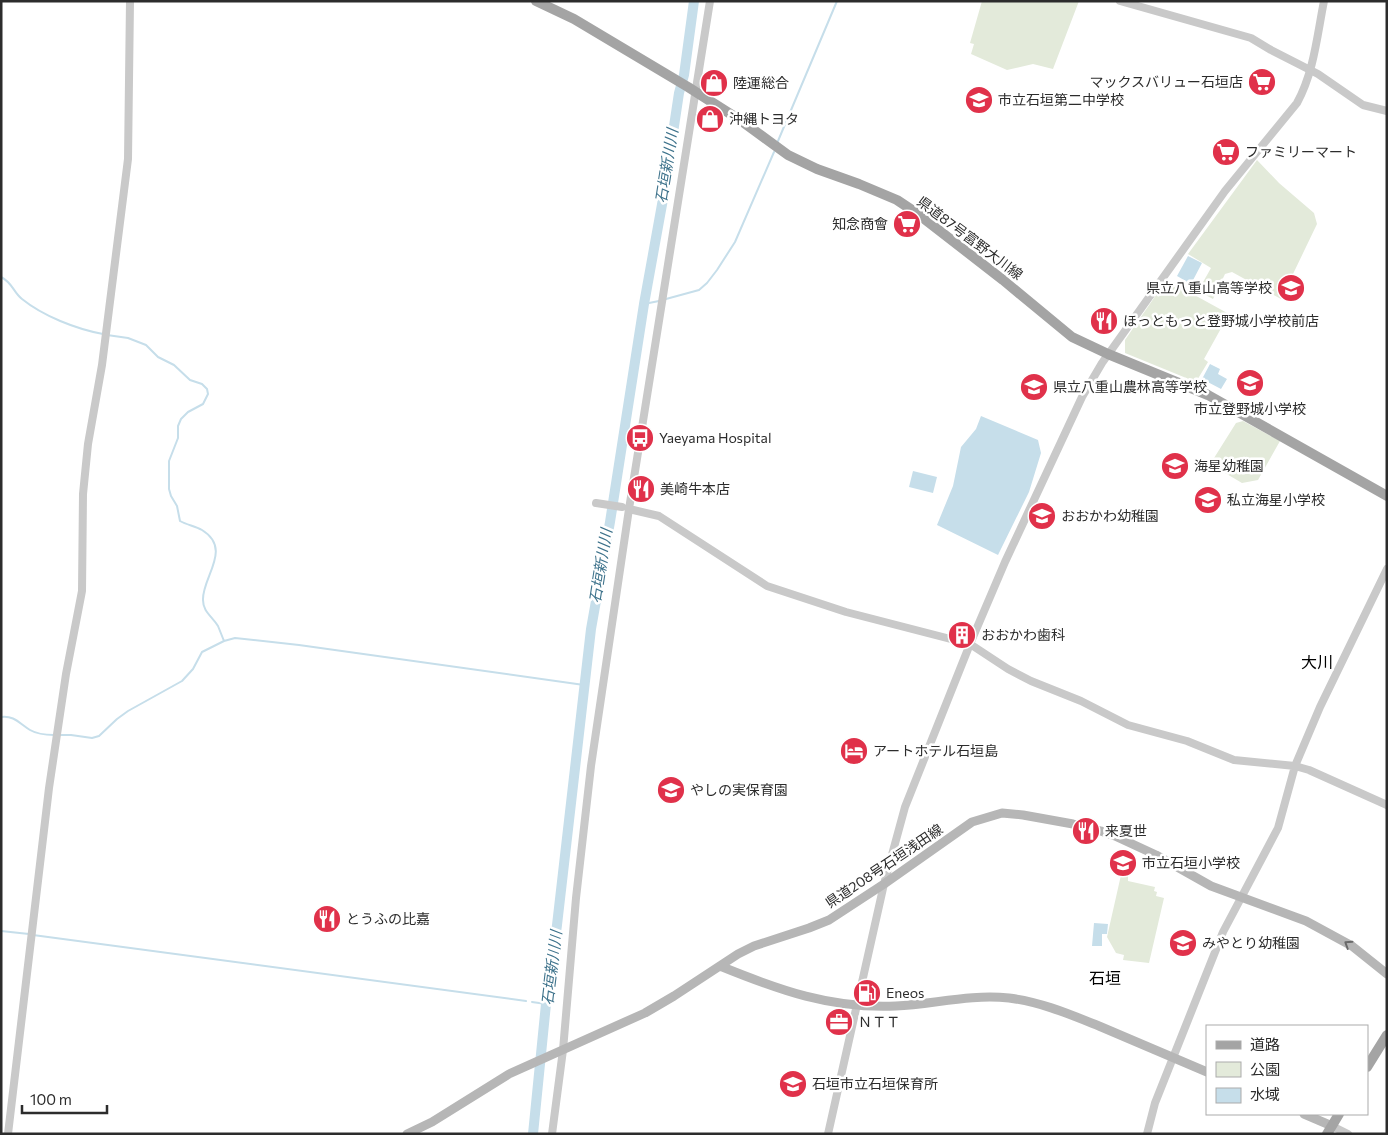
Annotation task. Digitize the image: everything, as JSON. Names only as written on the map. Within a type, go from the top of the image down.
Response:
[{"type":"main road","name":"県道87号富野大川線","points":[[536,1],[574,19],[692,90],[740,120],[788,155],[817,169],[897,200],[1003,280],[1072,337],[1108,354],[1208,395],[1387,496]]},
{"type":"main road","name":"県道208号石垣浅田線","points":[[407,1134],[437,1119],[501,1078],[645,1013],[738,954],[754,946],[829,920],[972,822],[1002,813],[1040,818],[1101,831],[1156,855],[1211,886],[1306,921],[1352,946],[1387,974]]},
{"type":"main road","points":[[720,966],[799,995],[855,1006],[898,1006],[976,996],[1040,1004],[1070,1014],[1206,1072]]},
{"type":"main road","points":[[1368,1065],[1387,1035]]},
{"type":"main road","points":[[1306,1115],[1330,1130],[1338,1115]]},
{"type":"street","points":[[8,1134],[49,788],[66,674],[82,591],[83,494],[88,444],[102,366],[128,159],[130,1]]},
{"type":"street","points":[[552,1134],[559,1052],[591,766],[626,508],[692,90],[710,1]]},
{"type":"street","points":[[1120,1],[1251,38],[1310,71],[1363,105],[1387,111]]},
{"type":"street","points":[[828,1134],[855,1006],[884,884],[907,800],[1005,562],[1082,396],[1108,354],[1225,191],[1297,102],[1304,90],[1310,71],[1324,1]]},
{"type":"street","points":[[596,503],[659,516],[767,586],[846,612],[970,644],[1016,673],[1077,699],[1128,725],[1204,746],[1234,760],[1295,766],[1321,774],[1387,805]]},
{"type":"street","points":[[1147,1134],[1154,1103],[1223,932],[1278,828],[1295,766],[1320,708],[1387,569]]},
{"type":"street","points":[[1330,1130],[1348,1134]]},
{"type":"green space","points":[[982,1],[1079,1],[1053,69],[1033,64],[1007,70],[971,54],[974,44],[970,43]]},
{"type":"green space","points":[[1257,160],[1279,183],[1314,213],[1317,224],[1281,299],[1232,272],[1225,274],[1213,299],[1198,291],[1211,268],[1188,254]]},
{"type":"green space","points":[[1169,281],[1229,314],[1204,359],[1208,362],[1196,382],[1125,353],[1125,340],[1165,282]]},
{"type":"green space","points":[[1243,421],[1280,441],[1258,480],[1242,483],[1220,470],[1214,458],[1236,423]]},
{"type":"green space","points":[[1121,875],[1128,876],[1128,881],[1155,887],[1156,896],[1164,898],[1149,963],[1123,960],[1124,955],[1116,953],[1107,937]]},
{"type":"water","points":[[1188,256],[1202,263],[1191,284],[1177,276]]},
{"type":"water","points":[[1210,364],[1220,369],[1218,374],[1227,379],[1221,389],[1202,379]]},
{"type":"water","points":[[981,416],[1038,440],[1041,453],[1029,492],[998,555],[937,525],[953,486],[961,447],[976,429]]},
{"type":"water","points":[[913,471],[937,477],[933,493],[909,487]]},
{"type":"water","points":[[1094,923],[1108,924],[1107,934],[1102,934],[1102,946],[1092,946]]},
{"type":"waterway","name":"石垣新川川","points":[[533,1134],[546,1004],[557,925],[591,629],[679,93],[684,75],[694,1]]},
{"type":"waterway","points":[[778,141],[837,1]]},
{"type":"waterway","points":[[666,299],[699,290],[717,270],[735,242],[774,152]]},
{"type":"waterway","points":[[1,277],[8,282],[22,299],[40,311],[71,325],[103,334]]},
{"type":"waterway","points":[[644,304],[659,301]]},
{"type":"waterway","points":[[107,335],[128,338],[146,345],[158,357],[174,365],[190,380],[202,384],[207,389],[208,394],[203,404],[188,412],[181,419],[178,426],[178,438],[169,461],[169,489],[177,506],[180,521],[202,530],[211,538],[215,546],[214,564],[204,591],[203,604],[208,614],[218,626],[224,641]]},
{"type":"waterway","points":[[59,735],[92,738],[99,736],[128,711],[182,681],[193,669],[202,652],[224,641],[235,638],[299,645],[584,685]]},
{"type":"waterway","points":[[1,717],[10,717],[30,730],[54,735]]},
{"type":"waterway","points":[[1,931],[29,934]]},
{"type":"waterway","points":[[33,935],[526,1001]]},
{"type":"waterway","points":[[532,1002],[546,1004]]},
{"type":"place","name":"マックスバリュー石垣店","points":[[1262,82]]},
{"type":"place","name":"陸運総合","points":[[714,83]]},
{"type":"place","name":"市立石垣第二中学校","points":[[979,100]]},
{"type":"place","name":"沖縄トヨタ","points":[[710,119]]},
{"type":"place","name":"ファミリーマート","points":[[1226,152]]},
{"type":"place","name":"知念商會","points":[[907,224]]},
{"type":"place","name":"県立八重山高等学校","points":[[1291,288]]},
{"type":"place","name":"ほっともっと登野城小学校前店","points":[[1104,321]]},
{"type":"place","name":"市立登野城小学校","points":[[1250,383]]},
{"type":"place","name":"県立八重山農林高等学校","points":[[1034,387]]},
{"type":"place","name":"Yaeyama Hospital","points":[[640,438]]},
{"type":"place","name":"海星幼稚園","points":[[1175,466]]},
{"type":"place","name":"美崎牛本店","points":[[641,489]]},
{"type":"place","name":"私立海星小学校","points":[[1208,500]]},
{"type":"place","name":"おおかわ幼稚園","points":[[1042,516]]},
{"type":"place","name":"おおかわ歯科","points":[[962,635]]},
{"type":"place","name":"アートホテル石垣島","points":[[854,751]]},
{"type":"place","name":"やしの実保育園","points":[[671,790]]},
{"type":"place","name":"来夏世","points":[[1086,831]]},
{"type":"place","name":"市立石垣小学校","points":[[1123,863]]},
{"type":"place","name":"とうふの比嘉","points":[[327,919]]},
{"type":"place","name":"みやとり幼稚園","points":[[1183,943]]},
{"type":"place","name":"Eneos","points":[[867,993]]},
{"type":"place","name":"ＮＴＴ","points":[[839,1022]]},
{"type":"place","name":"石垣市立石垣保育所","points":[[793,1084]]},
{"type":"district","name":"大川","points":[[1317,662]]},
{"type":"district","name":"石垣","points":[[1105,978]]}]
